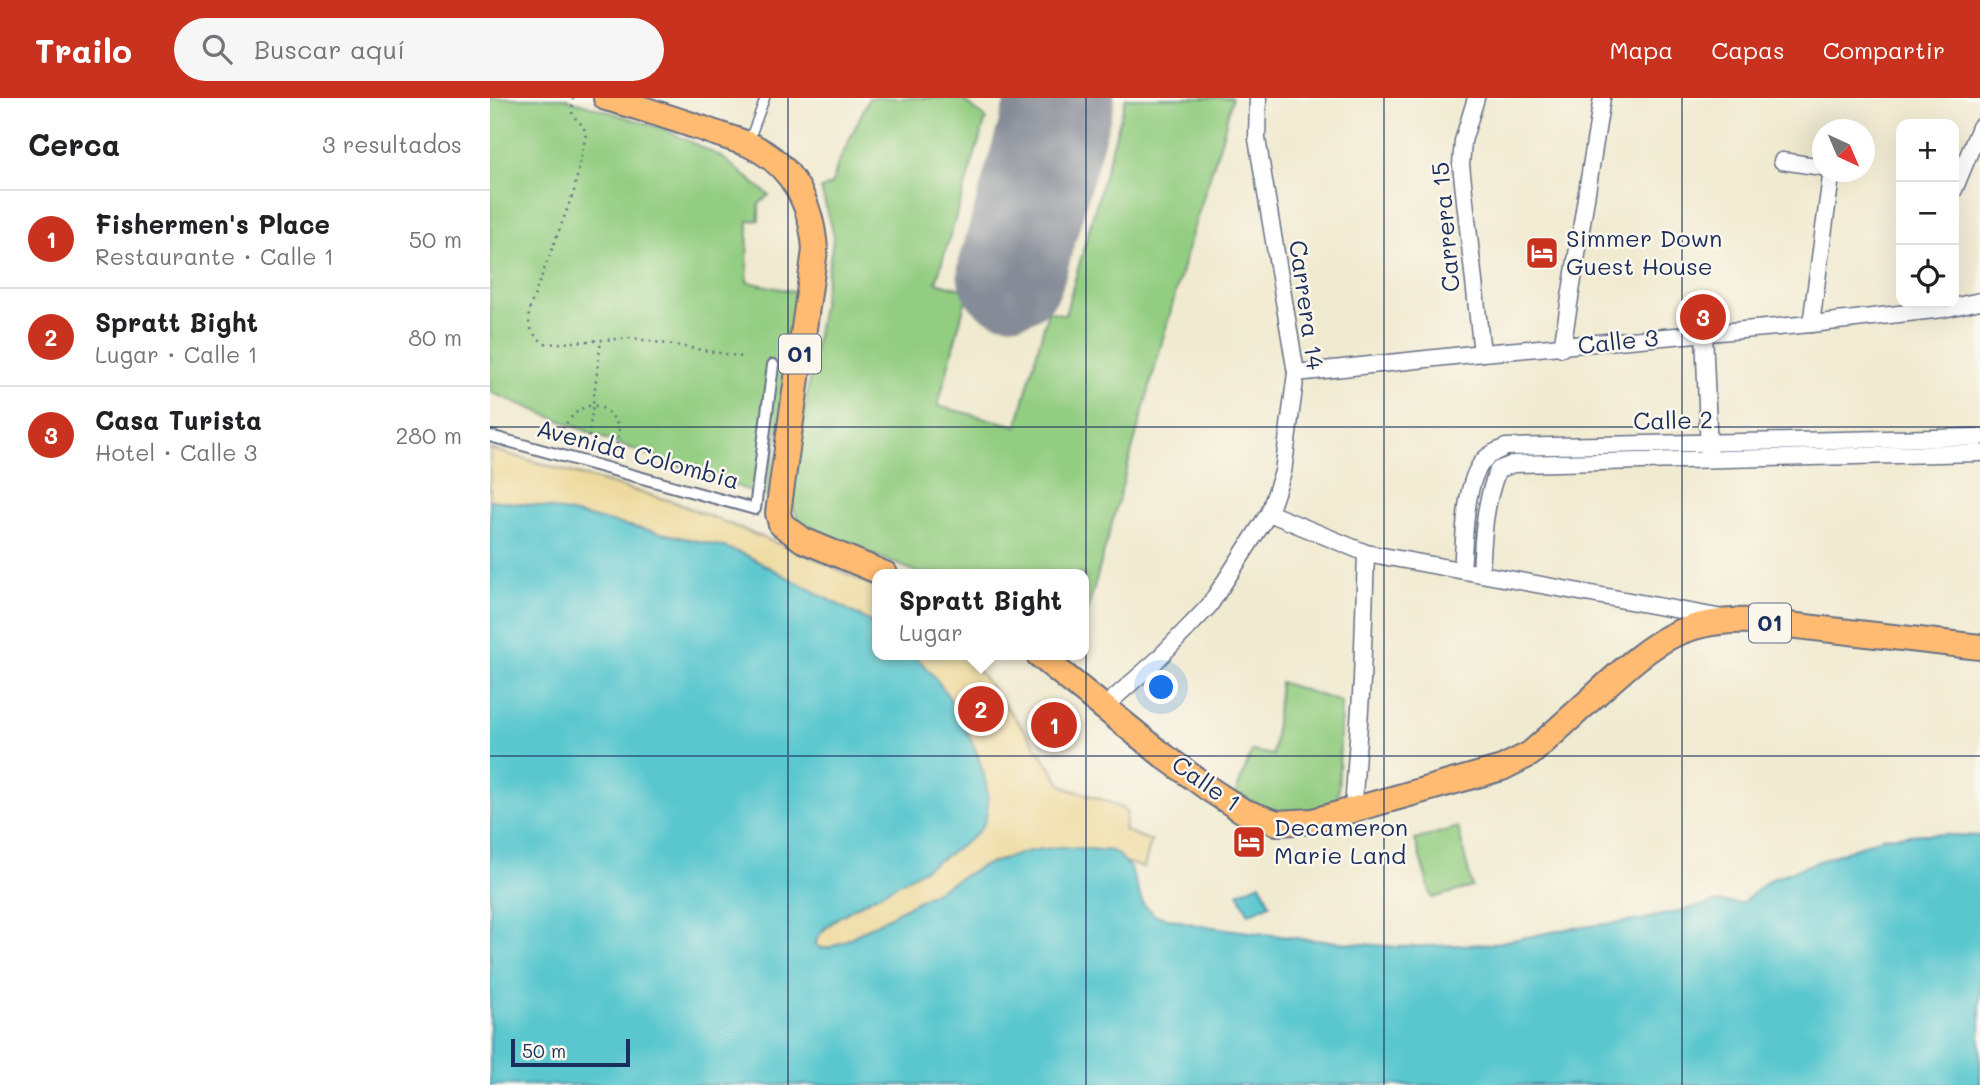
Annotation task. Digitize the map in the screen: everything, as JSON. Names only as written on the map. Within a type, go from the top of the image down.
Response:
[{"type":"highway","name":"01","points":[[606,98],[748,144],[779,164],[798,187],[809,208],[815,250],[778,513],[782,524],[790,532],[814,546],[872,569]]},
{"type":"highway","name":"01","points":[[1732,620],[1980,647]]},
{"type":"highway","name":"Calle 1","points":[[1046,660],[1203,784],[1258,818],[1277,824],[1313,821],[1518,762],[1642,653],[1663,639],[1699,625],[1732,620]]},
{"type":"street","name":"Carrera 14","points":[[1104,708],[1156,661],[1209,606],[1269,513],[1283,472],[1296,373],[1257,139],[1258,98]]},
{"type":"street","name":"Carrera 15","points":[[1476,98],[1463,141],[1461,165],[1482,353]]},
{"type":"street","points":[[1562,348],[1602,98]]},
{"type":"street","points":[[1957,182],[1980,127]]},
{"type":"street","points":[[1783,161],[1812,165]]},
{"type":"street","points":[[1811,324],[1830,182]]},
{"type":"street","name":"Calle 3","points":[[1959,306],[1980,301]]},
{"type":"street","name":"Calle 3","points":[[1296,373],[1482,353],[1811,324],[1915,308]]},
{"type":"street","points":[[1704,333],[1710,459]]},
{"type":"street","name":"Avenida Colombia","points":[[490,436],[755,509],[773,365]]},
{"type":"street","name":"Calle 2","points":[[1486,457],[1506,447],[1980,437]]},
{"type":"street","name":"Calle 2","points":[[1498,470],[1513,464],[1980,453]]},
{"type":"street","points":[[1462,570],[1469,493],[1476,472],[1486,457],[1498,470],[1485,519],[1481,573]]},
{"type":"street","points":[[1269,513],[1366,553],[1700,612],[1732,620]]},
{"type":"street","points":[[1353,810],[1362,680],[1366,553]]},
{"type":"lane","points":[[748,144],[765,98]]},
{"type":"path","points":[[573,98],[572,115],[585,130],[585,138],[574,191],[530,307],[529,325],[535,337],[547,344],[632,338],[743,357]]},
{"type":"path","points":[[586,462],[601,340]]},
{"type":"path","points":[[549,452],[569,418],[580,409],[593,406],[606,411],[618,426],[612,470]]},
{"type":"green space","points":[[490,98],[564,98],[664,129],[722,157],[769,195],[759,204],[759,220],[748,221],[747,282],[801,293],[767,497],[616,443],[490,392]]},
{"type":"green space","points":[[869,98],[960,98],[986,118],[936,282],[968,291],[938,406],[1017,426],[1048,311],[1065,315],[1126,98],[1232,98],[1089,606],[1089,569],[909,569],[821,534],[798,518],[792,504],[794,471],[834,235],[821,189],[830,185]]},
{"type":"green space","points":[[1280,682],[1341,702],[1338,806],[1280,814],[1235,795],[1252,751],[1273,755]]},
{"type":"green space","points":[[1458,827],[1472,887],[1432,898],[1415,840]]},
{"type":"sand","points":[[490,449],[674,502],[814,558],[872,586],[872,623],[724,547],[539,506],[490,500]]},
{"type":"sand","points":[[918,660],[970,660],[1032,740],[1061,784],[1127,811],[1124,830],[1151,841],[1144,868],[1126,862],[1112,851],[1061,847],[1029,851],[982,866],[843,942],[829,948],[816,947],[817,937],[836,919],[950,853],[978,755],[962,720],[941,686]]},
{"type":"water","points":[[490,500],[539,506],[724,547],[748,556],[872,623],[872,660],[919,660],[933,675],[963,722],[981,766],[988,797],[983,825],[962,845],[944,857],[831,922],[815,943],[820,949],[843,942],[982,866],[1029,851],[1061,847],[1112,851],[1120,856],[1130,868],[1143,904],[1155,915],[1197,925],[1303,939],[1397,947],[1491,944],[1572,928],[1641,920],[1717,902],[1742,903],[1769,880],[1884,837],[1923,834],[1980,836],[1980,1085],[490,1085]]},
{"type":"water","points":[[1260,883],[1270,904],[1249,914],[1238,893]]},
{"type":"taxiway","points":[[1055,98],[1056,113]]},
{"type":"runway","points":[[1011,273],[1061,98]]},
{"type":"place","name":"Simmer Down Guest House","points":[[1542,253]]},
{"type":"place","name":"Casa Turista","points":[[1703,317]]},
{"type":"place","name":"Spratt Bight","points":[[981,709]]},
{"type":"place","name":"Fishermen's Place","points":[[1054,725]]},
{"type":"place","name":"Decameron Marie Land","points":[[1249,842]]}]
